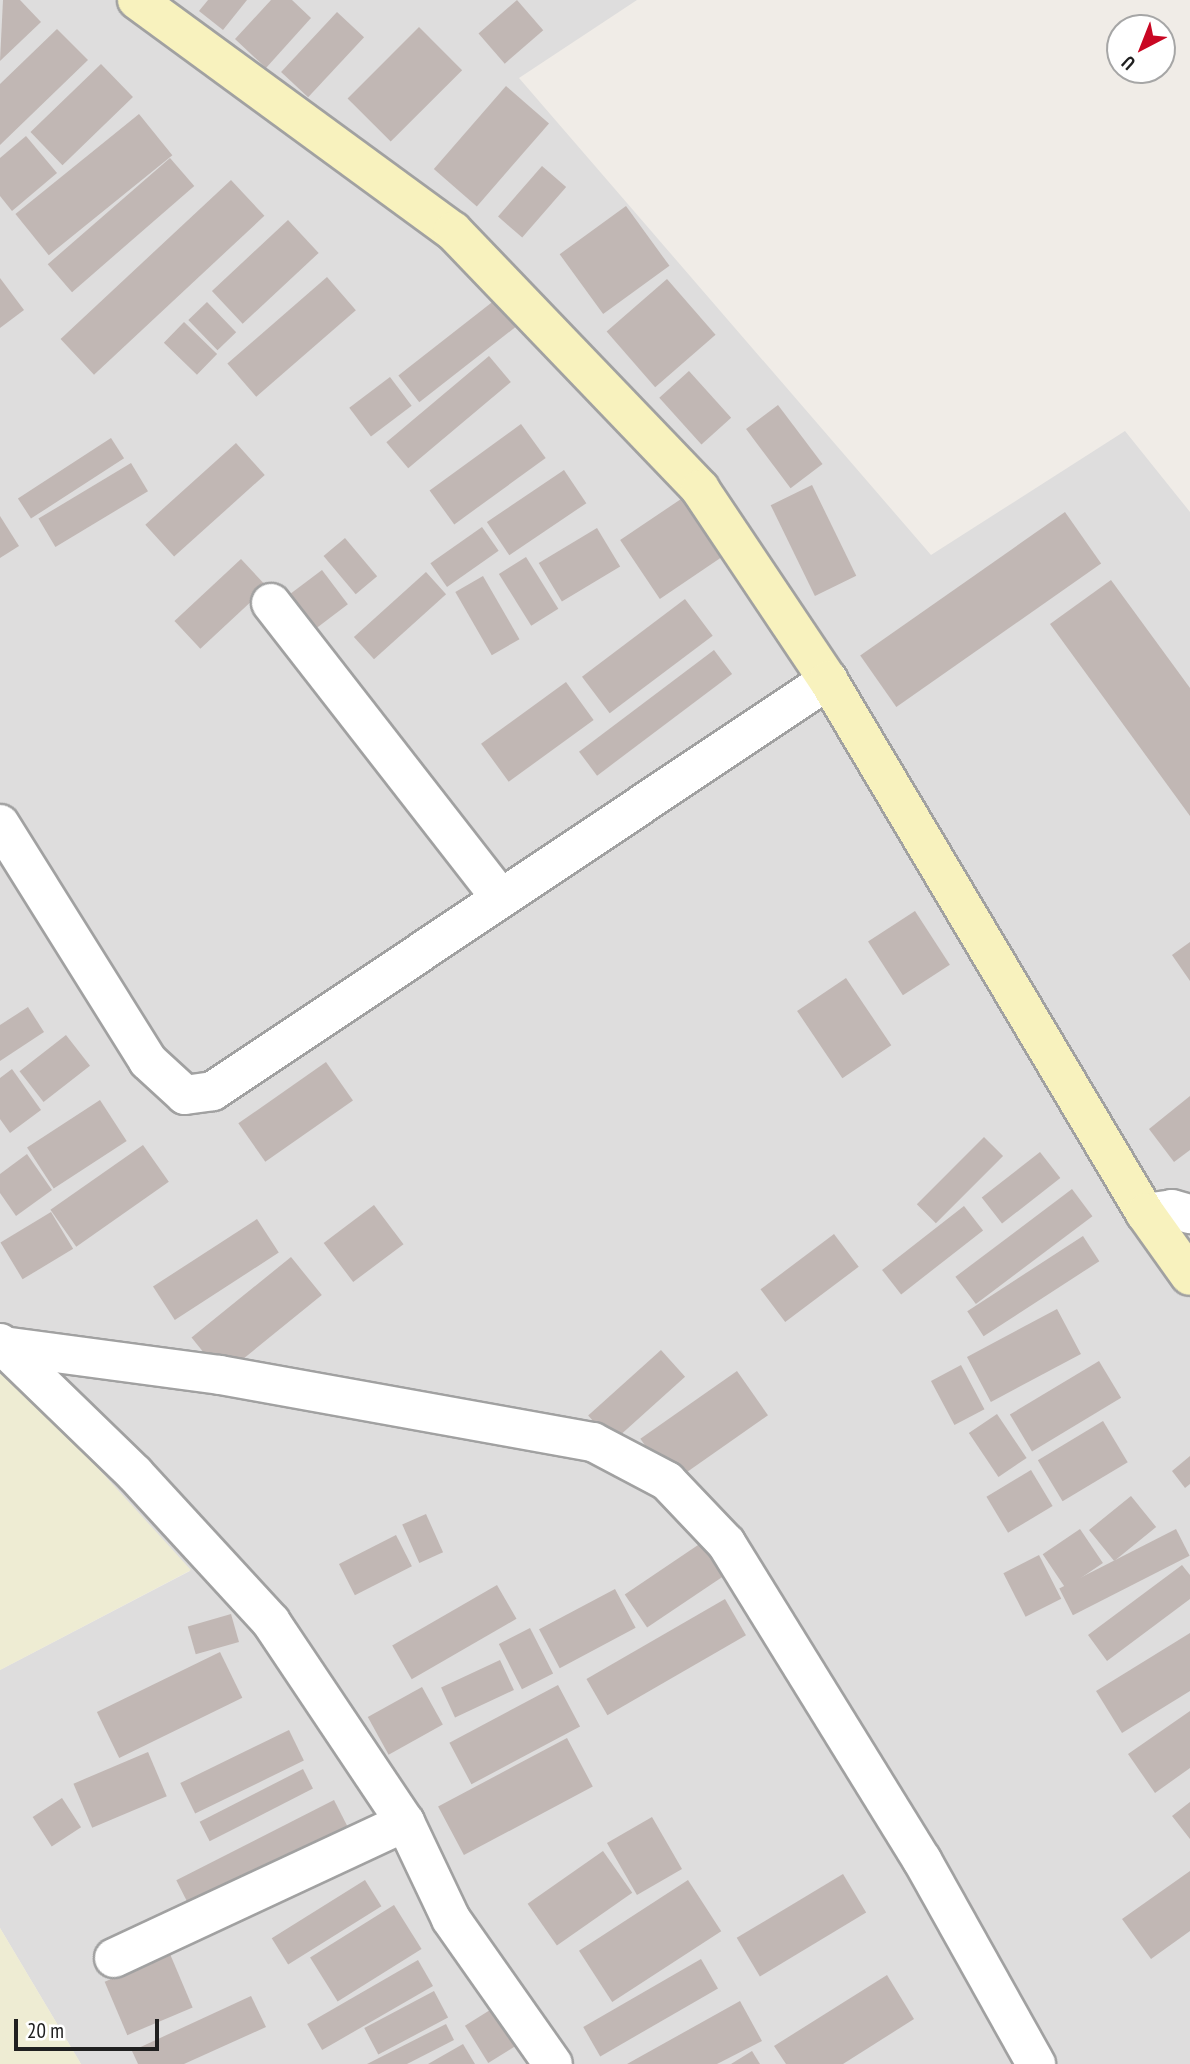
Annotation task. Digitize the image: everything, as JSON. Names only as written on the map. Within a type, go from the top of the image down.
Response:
[{"type":"street","points":[[137,0],[462,241],[700,489],[828,680],[1145,1213],[1190,1276]]},
{"type":"street","points":[[271,603],[501,898]]},
{"type":"street","points":[[0,824],[148,1061],[186,1095],[213,1091],[828,680]]},
{"type":"street","points":[[1145,1213],[1172,1209],[1190,1214]]},
{"type":"street","points":[[2,1344],[135,1474],[271,1622],[405,1822],[451,1919],[553,2064]]},
{"type":"street","points":[[2,1344],[220,1375],[593,1442],[667,1481],[726,1543],[922,1860],[1036,2064]]},
{"type":"street","points":[[114,1958],[405,1822]]},
{"type":"shaded area","points":[[0,0],[637,0],[519,78],[931,555],[1125,431],[1190,512],[1190,2064],[81,2064],[0,1928],[0,1670],[190,1571],[0,1361]]},
{"type":"shaded area","points":[[0,1361],[191,1570],[0,1670]]},
{"type":"shaded area","points":[[0,1928],[81,2064],[0,2064]]},
{"type":"building","points":[[3,0],[20,0],[41,22],[0,61]]},
{"type":"building","points":[[208,0],[247,0],[223,30],[199,11]]},
{"type":"building","points":[[271,0],[292,0],[311,18],[266,68],[235,39]]},
{"type":"building","points":[[517,0],[543,30],[505,64],[479,33]]},
{"type":"building","points":[[337,12],[364,37],[308,97],[281,72]]},
{"type":"building","points":[[419,27],[462,70],[391,142],[348,98]]},
{"type":"building","points":[[57,29],[88,60],[0,145],[0,84]]},
{"type":"building","points":[[101,64],[133,97],[62,165],[31,132]]},
{"type":"building","points":[[506,86],[549,123],[477,206],[434,169]]},
{"type":"building","points":[[139,114],[172,155],[49,255],[15,214]]},
{"type":"building","points":[[26,136],[57,173],[12,211],[0,196],[0,158]]},
{"type":"building","points":[[170,158],[194,186],[72,292],[48,264]]},
{"type":"building","points":[[542,166],[566,187],[522,238],[498,217]]},
{"type":"building","points":[[231,180],[264,216],[94,375],[61,339]]},
{"type":"building","points":[[626,206],[669,266],[603,314],[560,254]]},
{"type":"building","points":[[288,220],[319,253],[243,324],[212,291]]},
{"type":"building","points":[[327,277],[356,310],[256,397],[227,364]]},
{"type":"building","points":[[0,278],[24,310],[0,328]]},
{"type":"building","points":[[667,279],[716,335],[655,387],[607,331]]},
{"type":"building","points":[[500,296],[521,323],[419,402],[398,375]]},
{"type":"building","points":[[207,302],[236,332],[217,350],[188,320]]},
{"type":"building","points":[[184,322],[217,354],[197,375],[164,343]]},
{"type":"building","points":[[489,356],[511,382],[408,468],[386,442]]},
{"type":"building","points":[[689,371],[731,418],[701,445],[659,398]]},
{"type":"building","points":[[390,377],[412,406],[371,436],[349,408]]},
{"type":"building","points":[[778,405],[823,464],[791,488],[746,429]]},
{"type":"building","points":[[521,424],[546,458],[454,524],[430,490]]},
{"type":"building","points":[[111,438],[124,458],[31,519],[18,498]]},
{"type":"building","points":[[236,443],[265,475],[174,557],[145,525]]},
{"type":"building","points":[[131,463],[148,491],[55,547],[38,519]]},
{"type":"building","points":[[564,470],[586,503],[509,555],[487,522]]},
{"type":"building","points":[[812,485],[856,576],[815,596],[771,505]]},
{"type":"building","points":[[684,497],[724,556],[660,599],[620,540]]},
{"type":"building","points":[[1065,512],[1101,564],[896,707],[860,655]]},
{"type":"building","points":[[0,516],[19,546],[0,558]]},
{"type":"building","points":[[482,527],[499,551],[447,587],[430,563]]},
{"type":"building","points":[[597,528],[620,567],[562,602],[539,563]]},
{"type":"building","points":[[345,538],[377,576],[356,594],[324,556]]},
{"type":"building","points":[[526,557],[558,609],[531,626],[499,574]]},
{"type":"building","points":[[241,559],[267,587],[200,649],[174,621]]},
{"type":"building","points":[[322,570],[348,604],[310,633],[284,598]]},
{"type":"building","points":[[426,572],[446,594],[374,659],[354,637]]},
{"type":"building","points":[[483,576],[520,639],[492,655],[455,592]]},
{"type":"building","points":[[1111,580],[1190,688],[1190,816],[1050,624]]},
{"type":"building","points":[[685,599],[713,636],[610,713],[582,677]]},
{"type":"building","points":[[714,650],[732,674],[597,776],[579,752]]},
{"type":"building","points":[[566,682],[594,720],[509,782],[481,744]]},
{"type":"building","points":[[915,911],[950,965],[903,995],[868,941]]},
{"type":"building","points":[[1190,942],[1190,981],[1172,955]]},
{"type":"building","points":[[846,978],[891,1045],[842,1078],[797,1011]]},
{"type":"building","points":[[28,1007],[44,1032],[0,1061],[0,1025]]},
{"type":"building","points":[[66,1035],[90,1066],[44,1102],[20,1071]]},
{"type":"building","points":[[326,1062],[353,1101],[265,1162],[238,1123]]},
{"type":"building","points":[[12,1069],[41,1110],[10,1133],[0,1119],[0,1078]]},
{"type":"building","points":[[1190,1096],[1190,1150],[1174,1162],[1149,1129]]},
{"type":"building","points":[[100,1100],[127,1141],[54,1188],[27,1147]]},
{"type":"building","points":[[984,1137],[1003,1156],[936,1223],[917,1204]]},
{"type":"building","points":[[143,1145],[169,1182],[76,1247],[50,1210]]},
{"type":"building","points":[[1040,1152],[1060,1178],[1002,1224],[982,1198]]},
{"type":"building","points":[[27,1154],[52,1190],[16,1216],[0,1193],[0,1174]]},
{"type":"building","points":[[1072,1189],[1092,1216],[976,1304],[955,1277]]},
{"type":"building","points":[[374,1205],[403,1244],[353,1282],[324,1243]]},
{"type":"building","points":[[964,1206],[983,1230],[901,1294],[882,1270]]},
{"type":"building","points":[[51,1212],[73,1249],[23,1279],[0,1242]]},
{"type":"building","points":[[257,1219],[279,1253],[175,1320],[153,1287]]},
{"type":"building","points":[[834,1234],[859,1267],[785,1322],[761,1289]]},
{"type":"building","points":[[1083,1236],[1099,1261],[984,1336],[967,1311]]},
{"type":"building","points":[[291,1257],[322,1295],[222,1376],[192,1338]]},
{"type":"building","points":[[1057,1309],[1081,1354],[991,1402],[967,1357]]},
{"type":"building","points":[[661,1350],[685,1377],[612,1442],[588,1416]]},
{"type":"building","points":[[1099,1361],[1121,1398],[1032,1451],[1010,1415]]},
{"type":"building","points":[[961,1365],[984,1409],[954,1425],[931,1381]]},
{"type":"building","points":[[737,1371],[768,1415],[671,1483],[640,1439]]},
{"type":"building","points":[[997,1414],[1027,1458],[998,1477],[969,1433]]},
{"type":"building","points":[[1103,1421],[1128,1462],[1063,1501],[1038,1460]]},
{"type":"building","points":[[1190,1456],[1190,1484],[1185,1488],[1172,1471]]},
{"type":"building","points":[[1031,1470],[1053,1506],[1008,1533],[986,1497]]},
{"type":"building","points":[[1131,1496],[1156,1527],[1114,1561],[1089,1530]]},
{"type":"building","points":[[426,1514],[443,1552],[419,1563],[402,1525]]},
{"type":"building","points":[[1080,1529],[1103,1563],[1066,1588],[1043,1554]]},
{"type":"building","points":[[1176,1529],[1190,1556],[1073,1615],[1059,1588]]},
{"type":"building","points":[[396,1535],[412,1566],[355,1595],[339,1564]]},
{"type":"building","points":[[701,1543],[723,1576],[647,1628],[625,1594]]},
{"type":"building","points":[[1039,1555],[1061,1599],[1026,1617],[1003,1573]]},
{"type":"building","points":[[1182,1565],[1190,1575],[1190,1599],[1107,1661],[1088,1635]]},
{"type":"building","points":[[497,1585],[516,1619],[412,1679],[392,1646]]},
{"type":"building","points":[[615,1589],[636,1628],[560,1668],[539,1629]]},
{"type":"building","points":[[725,1599],[746,1635],[607,1715],[586,1679]]},
{"type":"building","points":[[231,1614],[239,1642],[196,1654],[188,1626]]},
{"type":"building","points":[[530,1628],[553,1673],[522,1689],[499,1644]]},
{"type":"building","points":[[1190,1633],[1190,1691],[1122,1733],[1096,1691]]},
{"type":"building","points":[[220,1652],[242,1698],[119,1758],[97,1712]]},
{"type":"building","points":[[500,1660],[514,1690],[455,1717],[441,1687]]},
{"type":"building","points":[[558,1685],[580,1726],[471,1784],[449,1743]]},
{"type":"building","points":[[422,1687],[443,1725],[389,1755],[368,1717]]},
{"type":"building","points":[[1190,1711],[1190,1768],[1155,1793],[1128,1754]]},
{"type":"building","points":[[289,1730],[304,1761],[195,1814],[180,1783]]},
{"type":"building","points":[[567,1738],[593,1787],[464,1855],[438,1807]]},
{"type":"building","points":[[148,1752],[167,1796],[92,1828],[73,1784]]},
{"type":"building","points":[[303,1769],[313,1789],[210,1841],[200,1822]]},
{"type":"building","points":[[62,1798],[81,1827],[52,1846],[33,1817]]},
{"type":"building","points":[[334,1800],[350,1832],[193,1912],[176,1880]]},
{"type":"building","points":[[1190,1802],[1190,1839],[1172,1816]]},
{"type":"building","points":[[652,1817],[682,1869],[637,1895],[607,1843]]},
{"type":"building","points":[[603,1851],[632,1893],[557,1946],[528,1904]]},
{"type":"building","points":[[1190,1871],[1190,1931],[1151,1959],[1122,1919]]},
{"type":"building","points":[[843,1874],[866,1913],[760,1976],[737,1938]]},
{"type":"building","points":[[365,1880],[381,1906],[288,1965],[272,1938]]},
{"type":"building","points":[[688,1880],[721,1931],[612,2002],[579,1951]]},
{"type":"building","points":[[394,1905],[422,1949],[338,2002],[310,1957]]},
{"type":"building","points":[[170,1954],[193,2007],[127,2035],[105,1982]]},
{"type":"building","points":[[701,1959],[718,1988],[600,2056],[583,2027]]},
{"type":"building","points":[[418,1960],[433,1986],[322,2050],[307,2024]]},
{"type":"building","points":[[887,1975],[914,2019],[843,2064],[786,2064],[774,2046]]},
{"type":"building","points":[[434,1991],[448,2017],[378,2055],[364,2028]]},
{"type":"building","points":[[251,1996],[266,2027],[184,2064],[138,2064],[132,2051]]},
{"type":"building","points":[[740,2001],[762,2041],[717,2064],[627,2064]]},
{"type":"building","points":[[498,2005],[521,2042],[488,2063],[465,2026]]},
{"type":"building","points":[[446,2024],[454,2040],[407,2064],[367,2064]]},
{"type":"building","points":[[463,2044],[475,2064],[428,2064]]},
{"type":"building","points":[[752,2051],[760,2064],[731,2064]]}]
